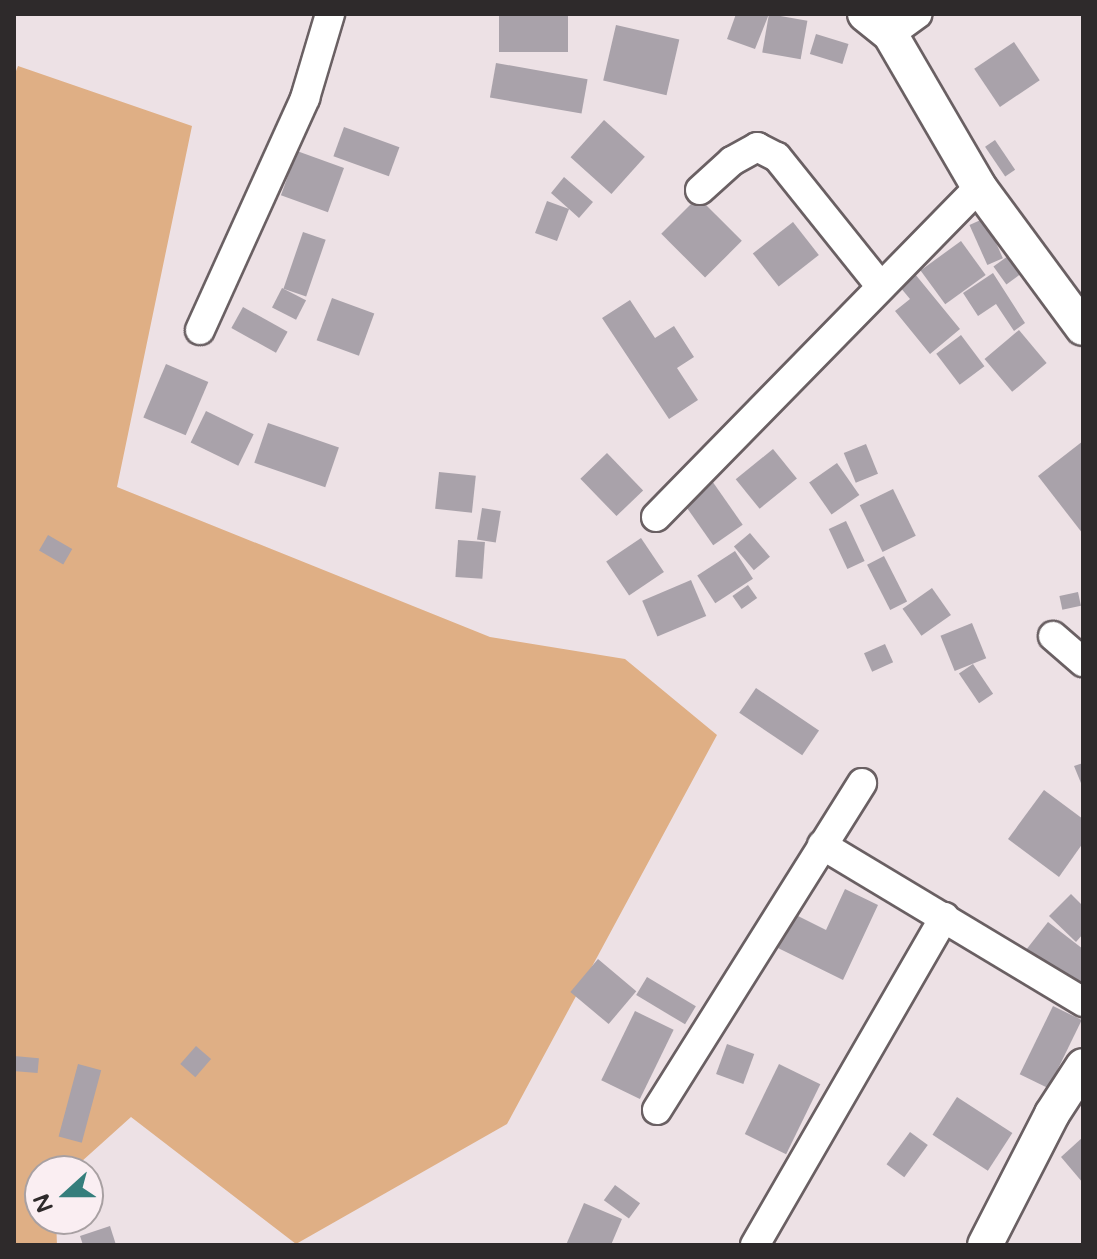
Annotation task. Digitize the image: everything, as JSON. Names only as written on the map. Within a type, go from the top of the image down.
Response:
[{"type":"street","points":[[200,330],[305,98],[330,14]]},
{"type":"street","points":[[918,14],[878,24],[979,187],[1083,328]]},
{"type":"street","points":[[700,190],[732,161],[757,147],[777,157],[881,287]]},
{"type":"street","points":[[656,517],[979,187]]},
{"type":"street","points":[[1053,636],[1083,662]]},
{"type":"street","points":[[657,1110],[862,783]]},
{"type":"street","points":[[822,845],[1083,1002]]},
{"type":"street","points":[[755,1245],[944,917]]},
{"type":"street","points":[[985,1245],[1052,1114],[1083,1066]]},
{"type":"shaded area","points":[[18,66],[192,126],[117,487],[490,637],[625,659],[717,735],[507,1124],[296,1244],[131,1117],[89,1155],[24,1155],[24,1235],[57,1235],[57,1245],[14,1245],[14,76]]},
{"type":"building","points":[[499,14],[568,14],[568,52],[499,52]]},
{"type":"building","points":[[736,14],[769,14],[755,49],[727,39]]},
{"type":"building","points":[[769,14],[807,21],[801,59],[762,52]]},
{"type":"building","points":[[616,25],[679,40],[667,95],[603,81]]},
{"type":"building","points":[[816,34],[849,44],[842,64],[810,54]]},
{"type":"building","points":[[1014,42],[1040,80],[1000,107],[974,69]]},
{"type":"building","points":[[496,63],[588,79],[582,114],[490,97]]},
{"type":"building","points":[[604,120],[645,157],[611,194],[571,157]]},
{"type":"building","points":[[344,127],[399,147],[389,176],[333,156]]},
{"type":"building","points":[[995,140],[1015,170],[1005,177],[985,147]]},
{"type":"building","points":[[297,151],[344,168],[328,212],[281,195]]},
{"type":"building","points":[[564,177],[593,202],[579,218],[551,193]]},
{"type":"building","points":[[698,197],[742,241],[705,278],[661,234]]},
{"type":"building","points":[[547,201],[569,209],[557,241],[535,233]]},
{"type":"building","points":[[985,218],[1003,258],[987,265],[969,225]]},
{"type":"building","points":[[793,222],[819,255],[779,286],[753,253]]},
{"type":"building","points":[[303,232],[326,240],[306,297],[283,289]]},
{"type":"building","points":[[961,241],[986,275],[945,304],[921,270]]},
{"type":"building","points":[[1008,256],[1021,274],[1006,284],[993,267]]},
{"type":"building","points":[[993,273],[1025,323],[1014,331],[996,304],[978,316],[963,293]]},
{"type":"building","points":[[915,274],[960,329],[930,354],[895,311],[910,299],[900,287]]},
{"type":"building","points":[[282,288],[306,300],[296,320],[272,308]]},
{"type":"building","points":[[332,298],[374,313],[359,356],[317,340]]},
{"type":"building","points":[[630,300],[655,338],[674,326],[694,357],[677,368],[698,400],[669,419],[602,318]]},
{"type":"building","points":[[243,307],[288,332],[276,353],[231,328]]},
{"type":"building","points":[[1019,330],[1047,363],[1012,392],[985,359]]},
{"type":"building","points":[[961,335],[984,366],[960,385],[936,354]]},
{"type":"building","points":[[166,364],[208,382],[186,435],[143,417]]},
{"type":"building","points":[[206,411],[254,434],[238,466],[191,442]]},
{"type":"building","points":[[268,423],[339,447],[325,487],[254,463]]},
{"type":"building","points":[[1083,441],[1083,534],[1038,476]]},
{"type":"building","points":[[866,444],[878,474],[856,483],[844,453]]},
{"type":"building","points":[[773,449],[797,479],[760,509],[736,479]]},
{"type":"building","points":[[607,453],[643,490],[617,516],[580,479]]},
{"type":"building","points":[[837,463],[859,495],[832,514],[809,483]]},
{"type":"building","points":[[439,472],[476,476],[472,513],[435,509]]},
{"type":"building","points":[[710,478],[743,525],[713,545],[681,499]]},
{"type":"building","points":[[893,489],[916,536],[883,552],[860,505]]},
{"type":"building","points":[[482,508],[501,511],[496,543],[477,540]]},
{"type":"building","points":[[846,521],[865,561],[847,569],[829,529]]},
{"type":"building","points":[[750,533],[770,557],[754,570],[734,546]]},
{"type":"building","points":[[48,535],[72,549],[63,565],[39,551]]},
{"type":"building","points":[[641,538],[664,572],[629,595],[606,561]]},
{"type":"building","points":[[458,540],[485,542],[482,579],[455,577]]},
{"type":"building","points":[[735,551],[753,579],[715,603],[697,576]]},
{"type":"building","points":[[884,556],[907,601],[890,610],[867,565]]},
{"type":"building","points":[[691,580],[706,616],[657,637],[642,601]]},
{"type":"building","points":[[748,585],[757,598],[742,609],[732,596]]},
{"type":"building","points":[[932,588],[951,615],[921,636],[903,609]]},
{"type":"building","points":[[1078,592],[1081,606],[1062,610],[1059,596]]},
{"type":"building","points":[[972,623],[986,658],[955,671],[940,636]]},
{"type":"building","points":[[885,644],[893,662],[872,672],[864,653]]},
{"type":"building","points":[[973,664],[993,694],[979,703],[959,674]]},
{"type":"building","points":[[756,688],[819,730],[802,755],[739,713]]},
{"type":"building","points":[[1083,763],[1083,788],[1074,766]]},
{"type":"building","points":[[1044,790],[1083,819],[1083,843],[1059,877],[1008,839]]},
{"type":"building","points":[[845,889],[878,905],[843,980],[778,948],[794,914],[826,930]]},
{"type":"building","points":[[1071,894],[1083,906],[1083,934],[1076,942],[1049,916]]},
{"type":"building","points":[[1048,922],[1083,949],[1083,983],[1073,991],[1022,955]]},
{"type":"building","points":[[598,959],[636,991],[609,1024],[570,992]]},
{"type":"building","points":[[647,977],[696,1006],[685,1024],[636,995]]},
{"type":"building","points":[[1053,1006],[1082,1020],[1048,1088],[1020,1074]]},
{"type":"building","points":[[635,1011],[674,1030],[640,1099],[601,1080]]},
{"type":"building","points":[[727,1044],[754,1054],[743,1084],[716,1074]]},
{"type":"building","points":[[196,1046],[211,1059],[195,1077],[180,1064]]},
{"type":"building","points":[[14,1056],[39,1058],[38,1073],[14,1071]]},
{"type":"building","points":[[78,1064],[101,1070],[82,1143],[59,1136]]},
{"type":"building","points":[[779,1064],[820,1084],[786,1154],[745,1134]]},
{"type":"building","points":[[957,1097],[1012,1133],[988,1171],[932,1135]]},
{"type":"building","points":[[910,1132],[928,1145],[904,1177],[886,1164]]},
{"type":"building","points":[[1083,1137],[1083,1183],[1061,1157]]},
{"type":"building","points":[[615,1185],[640,1203],[629,1219],[604,1200]]},
{"type":"building","points":[[584,1203],[622,1219],[611,1245],[566,1245]]},
{"type":"building","points":[[110,1226],[116,1245],[83,1245],[80,1236],[104,1235],[104,1228]]}]
